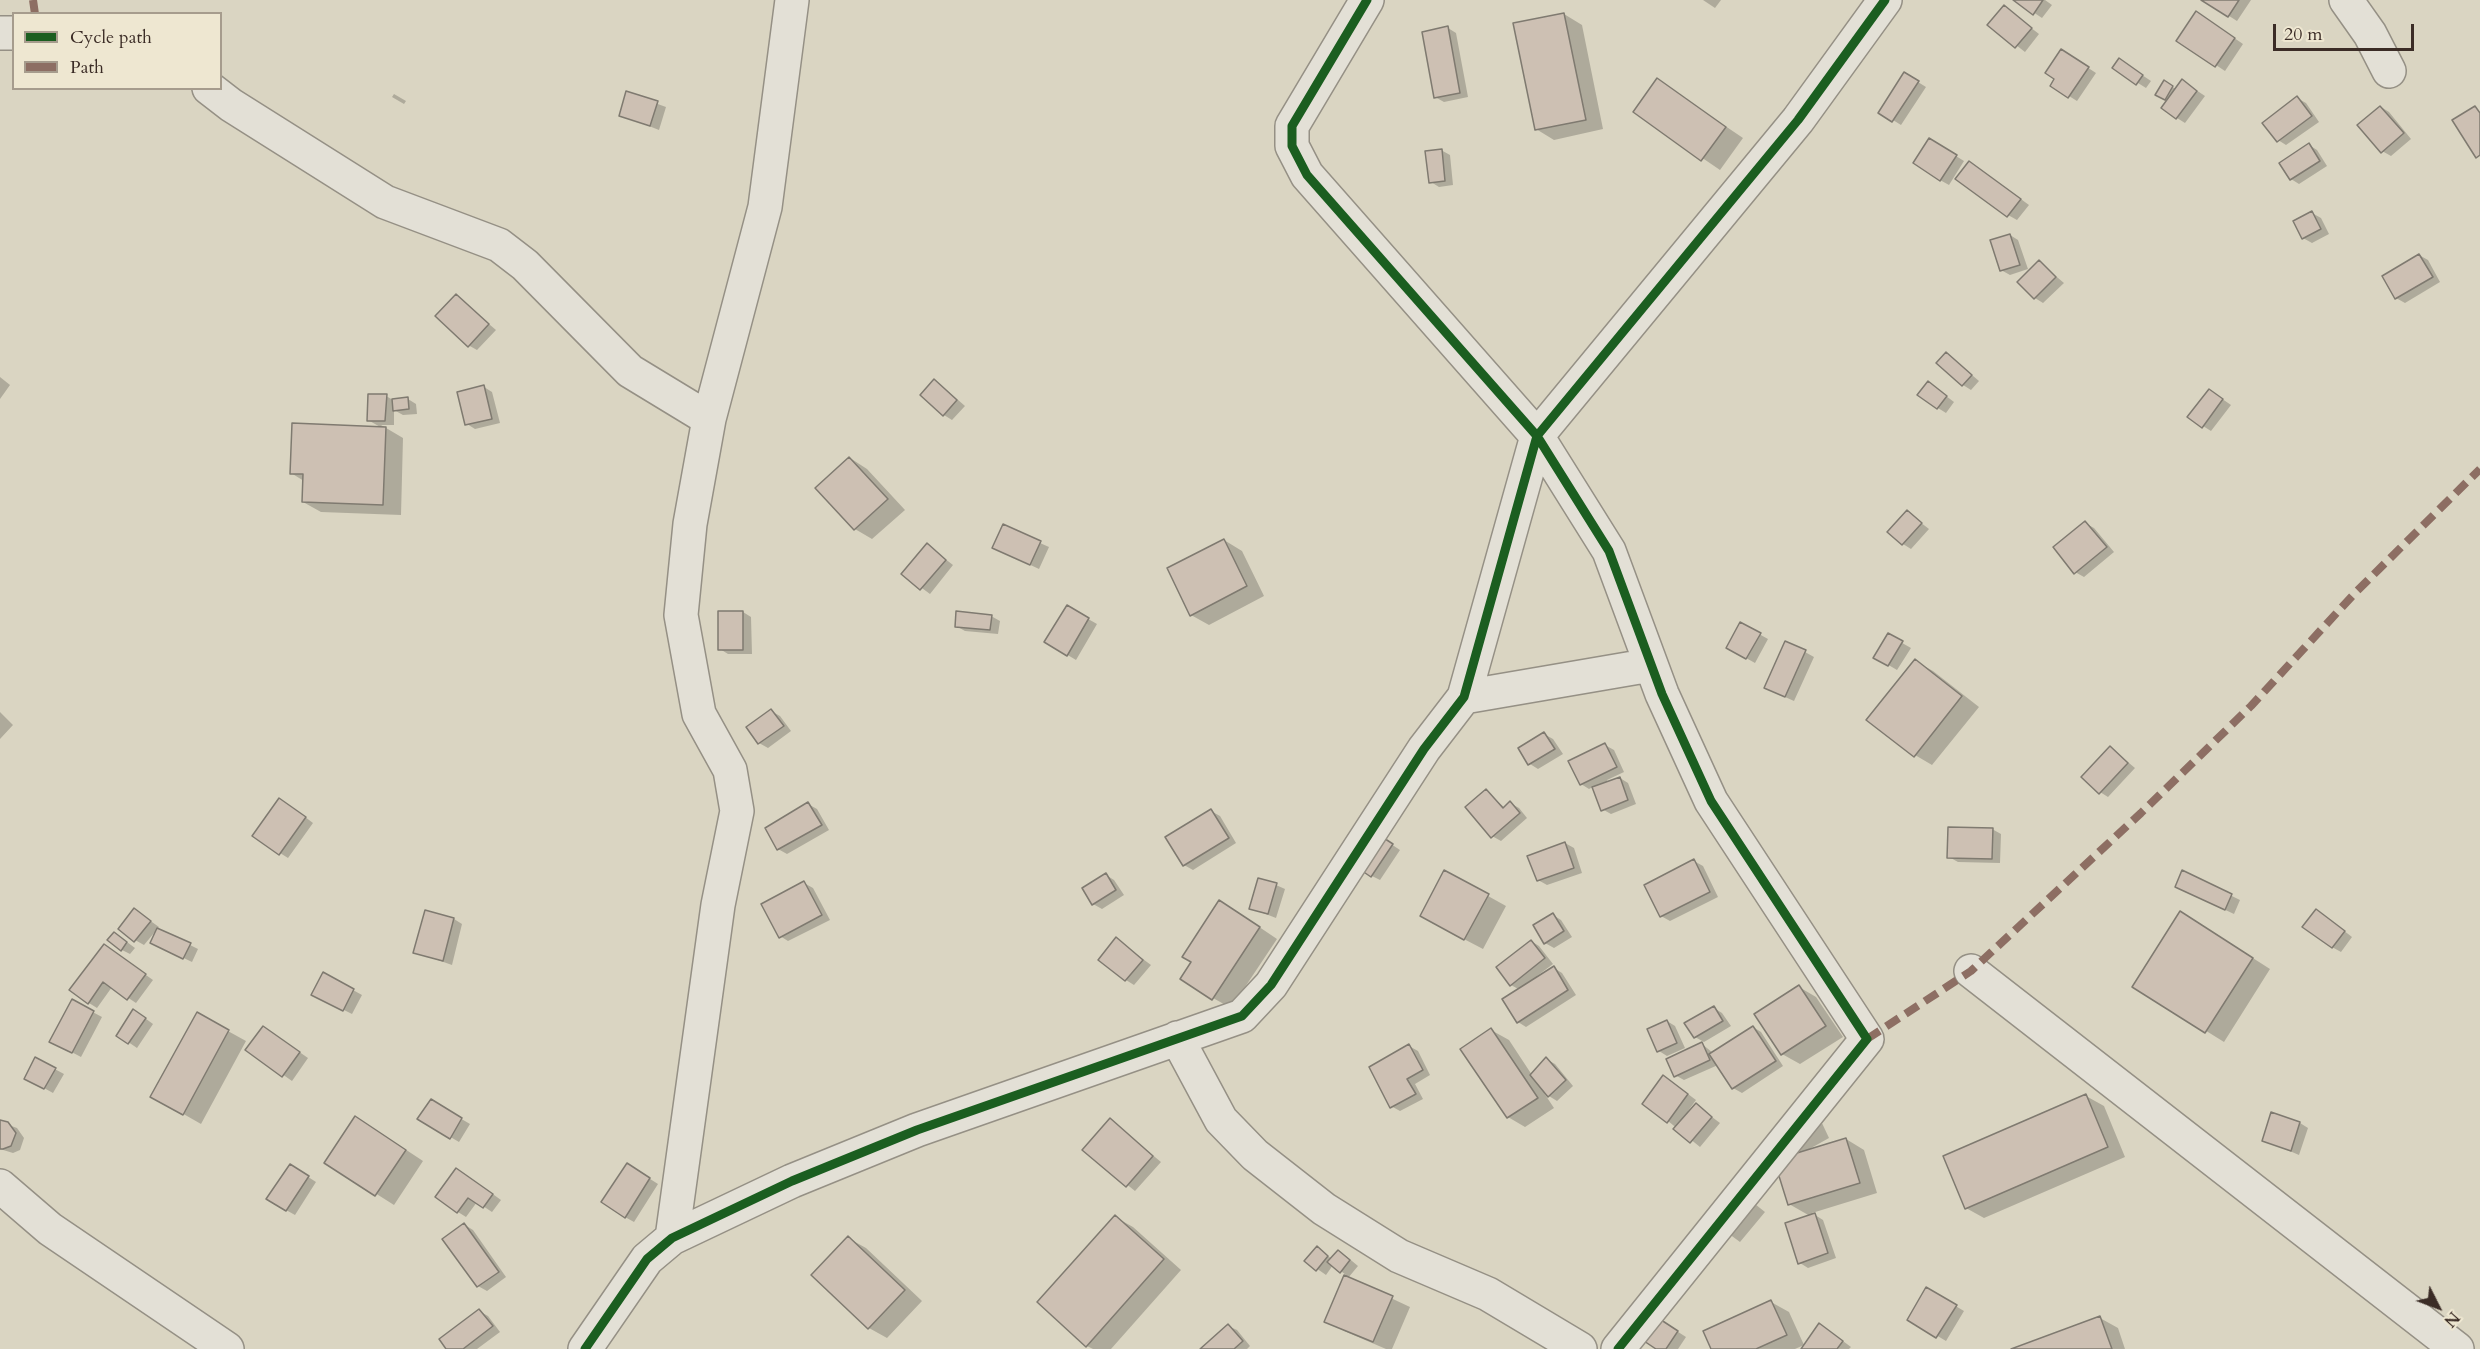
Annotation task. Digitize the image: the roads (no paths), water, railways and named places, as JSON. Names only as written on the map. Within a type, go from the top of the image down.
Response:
[{"type":"street","points":[[672,1238],[718,905],[737,811],[730,770],[699,714],[681,615],[690,524],[710,420],[765,207],[792,0]]},
{"type":"street","points":[[1367,0],[1292,126],[1292,146],[1307,175],[1537,436],[1609,551],[1651,665],[1711,801],[1867,1039],[1618,1349]]},
{"type":"street","points":[[585,1349],[647,1258],[672,1238],[792,1181],[917,1130],[1242,1016],[1271,985],[1424,749],[1464,697],[1537,436],[1798,120],[1885,0]]},
{"type":"street","points":[[2346,0],[2370,34],[2389,71]]},
{"type":"street","points":[[212,90],[231,105],[386,202],[499,245],[525,265],[630,371],[710,420]]},
{"type":"street","points":[[1464,697],[1651,665]]},
{"type":"street","points":[[1971,971],[2457,1349]]},
{"type":"street","points":[[1177,1038],[1221,1120],[1255,1155],[1324,1209],[1399,1256],[1488,1294],[1580,1349]]},
{"type":"street","points":[[0,1186],[50,1229],[227,1349]]}]
